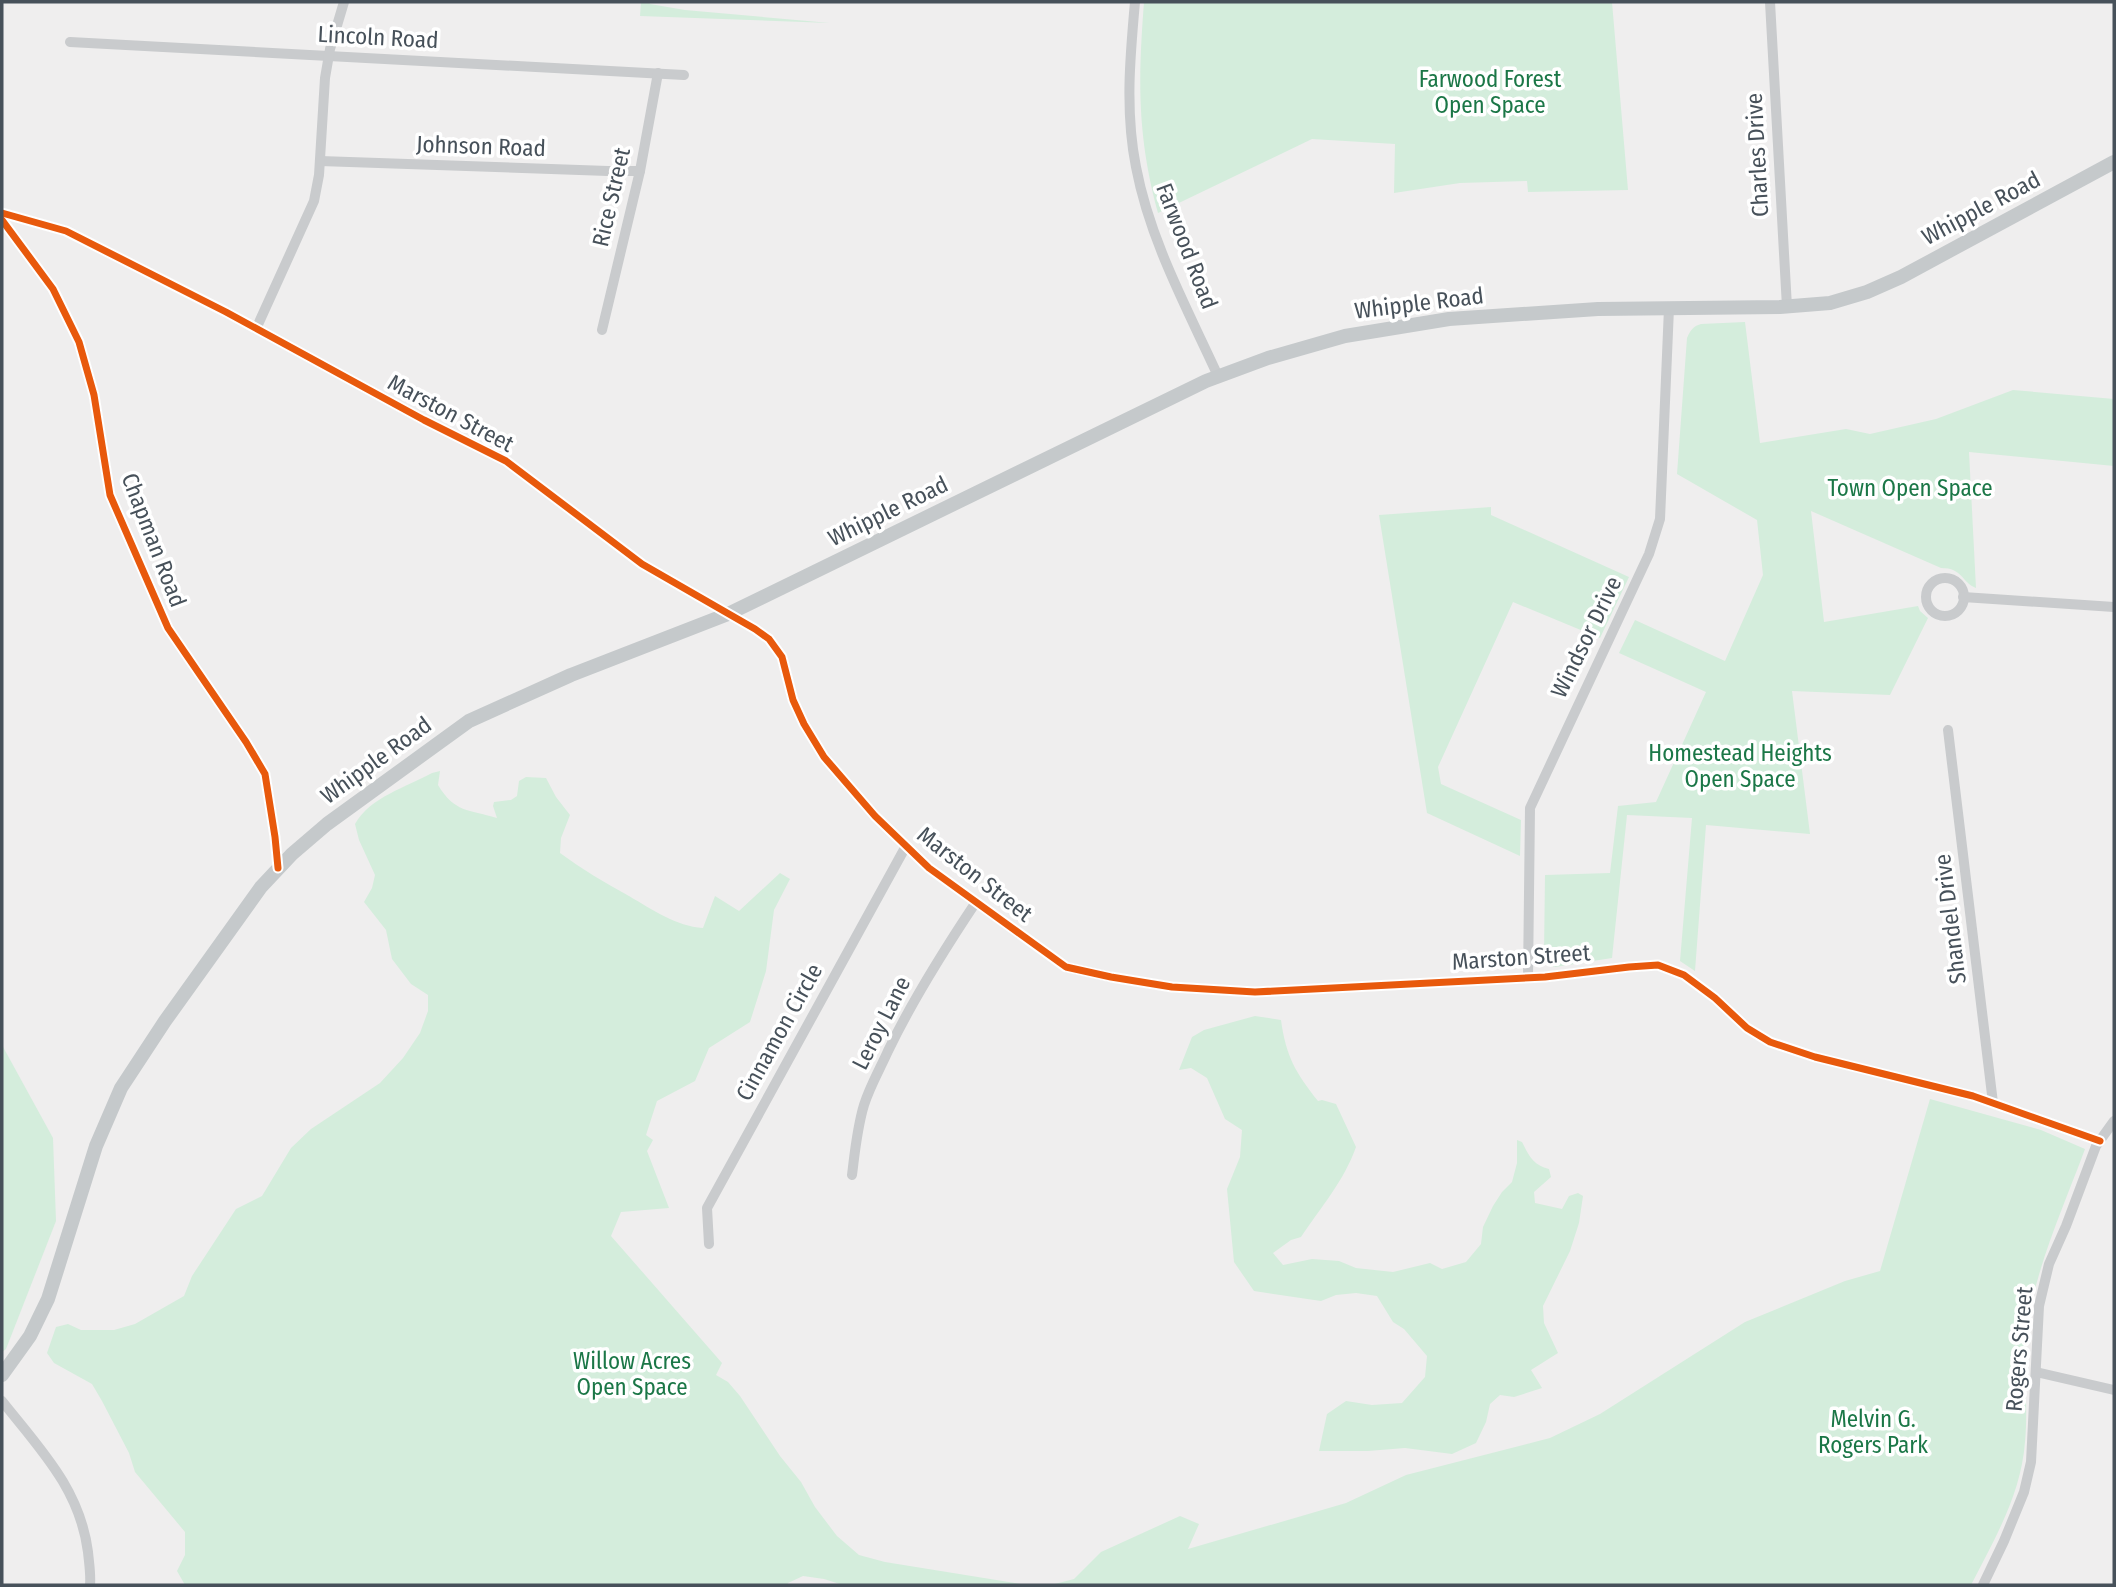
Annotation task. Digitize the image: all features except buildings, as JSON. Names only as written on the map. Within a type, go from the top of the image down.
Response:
[{"type":"main road","name":"Whipple Road","points":[[2,1375],[30,1336],[48,1299],[96,1146],[121,1088],[239,916],[278,868],[327,824],[469,722],[571,676],[728,614],[1218,376],[1268,358],[1345,335],[1449,319],[1598,309],[1787,307],[1830,303],[1867,292],[1900,277],[2114,162]]},
{"type":"street","points":[[256,329],[314,201],[320,161],[325,78],[344,2]]},
{"type":"street","name":"Farwood Road","points":[[1135,2],[1129,98],[1131,132],[1142,197],[1164,258],[1218,376]]},
{"type":"street","name":"Charles Drive","points":[[1770,2],[1787,307]]},
{"type":"street","name":"Lincoln Road","points":[[70,42],[684,75]]},
{"type":"street","name":"Rice Street","points":[[602,330],[640,171],[658,73]]},
{"type":"street","name":"Johnson Road","points":[[320,161],[640,171]]},
{"type":"street","name":"Marston Street","points":[[2,213],[66,231],[506,461],[642,564],[769,639],[782,657],[793,700],[804,724],[824,757],[875,816],[929,868],[1066,967],[1111,978],[1172,987],[1255,992],[1528,978],[1658,965],[1684,975],[1715,998],[1747,1028],[1770,1042],[1815,1057],[1973,1096],[2100,1141]]},
{"type":"street","name":"Chapman Road","points":[[2,220],[53,289],[79,342],[94,395],[110,495],[168,628],[247,742],[265,774],[278,868]]},
{"type":"street","name":"Windsor Drive","points":[[1528,978],[1530,808],[1649,554],[1660,519],[1669,309]]},
{"type":"street","points":[[1964,597],[2114,607]]},
{"type":"street","name":"Shandel Drive","points":[[1948,730],[1993,1103]]},
{"type":"street","name":"Cinnamon Circle","points":[[709,1244],[706,1208],[906,846]]},
{"type":"street","name":"Leroy Lane","points":[[852,1174],[856,1140],[872,1084],[905,1016],[976,902]]},
{"type":"street","name":"Rogers Street","points":[[1983,1585],[2024,1492],[2032,1452],[2039,1306],[2049,1264],[2096,1146],[2114,1121]]},
{"type":"street","points":[[2036,1372],[2114,1390]]},
{"type":"street","points":[[2,1401],[57,1469],[72,1496],[86,1536],[90,1585]]},
{"type":"green space","points":[[641,2],[685,10],[830,23],[640,16]]},
{"type":"green space","name":"Farwood Forest Open Space","points":[[1144,2],[1612,2],[1628,190],[1528,192],[1527,181],[1460,183],[1394,193],[1395,144],[1312,139],[1158,213],[1146,159],[1141,108]]},
{"type":"green space","points":[[1745,322],[1760,443],[1846,429],[1870,434],[1936,419],[2013,390],[2114,399],[2114,466],[1969,452],[1976,588],[1954,570],[1941,568],[1811,511],[1824,622],[1918,606],[1928,618],[1890,695],[1792,691],[1810,834],[1706,825],[1695,971],[1680,961],[1692,818],[1627,815],[1612,958],[1555,967],[1547,964],[1544,954],[1545,875],[1610,873],[1618,806],[1656,802],[1706,692],[1619,653],[1635,620],[1725,661],[1763,575],[1757,520],[1677,474],[1687,338],[1692,329],[1701,324]]},
{"type":"green space","points":[[1491,507],[1491,515],[1629,577],[1600,638],[1513,602],[1438,767],[1441,784],[1521,820],[1520,856],[1427,813],[1379,515]]},
{"type":"green space","name":"Willow Acres Open Space","points":[[440,771],[438,785],[450,801],[463,809],[497,818],[494,802],[511,800],[517,796],[519,781],[526,777],[546,778],[570,815],[561,838],[560,853],[647,907],[683,924],[703,928],[715,896],[739,911],[780,873],[790,879],[774,910],[766,971],[750,1022],[709,1048],[695,1081],[657,1101],[646,1135],[653,1140],[647,1151],[669,1208],[621,1212],[611,1236],[722,1363],[716,1375],[728,1382],[740,1396],[801,1482],[815,1507],[837,1536],[859,1555],[885,1562],[1027,1585],[843,1585],[803,1576],[787,1585],[185,1585],[177,1571],[185,1555],[185,1532],[135,1472],[129,1453],[92,1384],[54,1363],[47,1353],[56,1327],[68,1324],[81,1330],[114,1330],[135,1324],[184,1296],[192,1276],[236,1209],[262,1196],[291,1148],[311,1129],[380,1083],[403,1058],[420,1033],[428,1011],[428,995],[411,984],[392,959],[386,930],[364,902],[372,888],[375,875],[359,840],[355,824],[379,800]]},
{"type":"green space","points":[[1255,1016],[1281,1020],[1289,1055],[1298,1073],[1318,1101],[1336,1104],[1356,1147],[1339,1183],[1301,1237],[1291,1240],[1273,1253],[1283,1265],[1312,1259],[1339,1261],[1356,1268],[1393,1272],[1430,1263],[1442,1269],[1466,1262],[1481,1244],[1483,1227],[1493,1206],[1512,1182],[1517,1163],[1517,1140],[1522,1142],[1535,1162],[1549,1169],[1551,1177],[1534,1192],[1535,1203],[1562,1209],[1569,1196],[1578,1193],[1583,1196],[1579,1223],[1570,1251],[1543,1306],[1544,1323],[1558,1353],[1531,1370],[1542,1388],[1514,1397],[1500,1395],[1490,1404],[1486,1422],[1476,1443],[1452,1454],[1405,1448],[1319,1451],[1327,1414],[1346,1401],[1372,1405],[1402,1403],[1425,1377],[1427,1356],[1404,1329],[1393,1322],[1377,1296],[1356,1293],[1336,1295],[1321,1301],[1254,1291],[1234,1262],[1227,1189],[1240,1157],[1242,1130],[1225,1119],[1207,1078],[1191,1068],[1179,1070],[1192,1037],[1204,1030]]},
{"type":"green space","points":[[2,1045],[53,1138],[56,1221],[6,1349],[2,1352]]},
{"type":"green space","name":"Melvin G. Rogers Park","points":[[1930,1099],[2041,1130],[2085,1149],[2046,1252],[2029,1315],[2025,1442],[2018,1480],[1997,1534],[1971,1585],[1051,1585],[1074,1579],[1101,1552],[1180,1516],[1199,1524],[1188,1549],[1346,1503],[1406,1475],[1550,1438],[1600,1414],[1745,1322],[1845,1281],[1880,1271]]},
{"type":"cycle path","points":[[2,213],[66,231],[226,312],[424,420],[506,461],[642,564],[755,629],[769,639],[782,657],[793,700],[824,757],[875,816],[929,868],[1066,967],[1172,987],[1255,992],[1545,977],[1658,965],[1684,975],[1715,998],[1747,1028],[1770,1042],[1815,1057],[1973,1096],[2100,1141]]},
{"type":"cycle path","points":[[2,220],[53,289],[79,342],[94,395],[110,495],[168,628],[265,774],[278,868]]},
{"type":"park label","name":"Town Open Space","points":[[1910,488]]},
{"type":"park label","name":"Homestead Heights Open Space","points":[[1740,766]]}]
